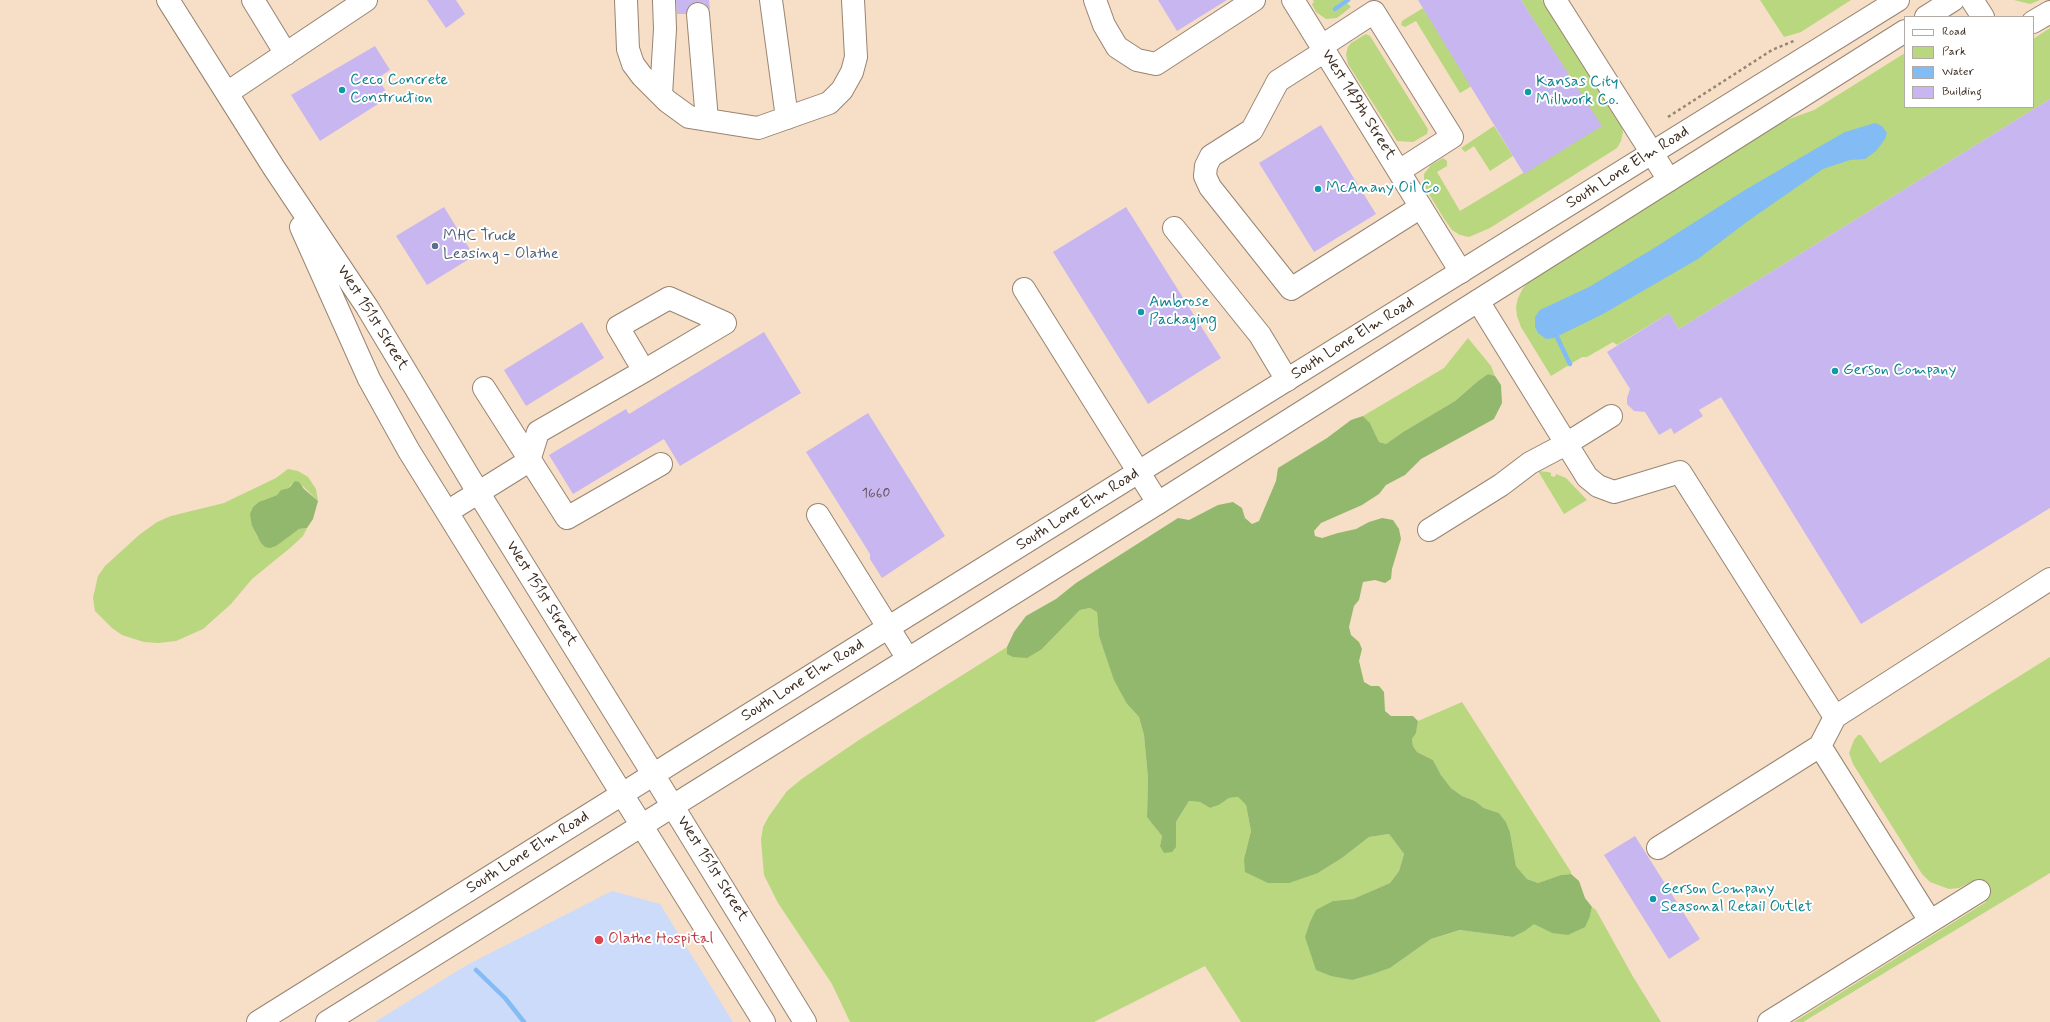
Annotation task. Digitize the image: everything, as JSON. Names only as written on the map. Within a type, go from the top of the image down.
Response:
[{"type":"main road","name":"West 151st Street","points":[[168,0],[274,168],[367,307],[478,492],[674,807],[805,1022]]},
{"type":"main road","points":[[253,0],[286,54]]},
{"type":"main road","points":[[227,93],[366,0]]},
{"type":"main road","points":[[626,0],[628,49],[633,64],[642,76],[661,95],[689,117],[758,128],[829,103],[842,90],[852,72],[856,57],[853,0]]},
{"type":"main road","points":[[771,0],[787,118]]},
{"type":"main road","points":[[1095,0],[1104,25],[1116,46],[1137,60],[1156,64],[1254,0]]},
{"type":"main road","name":"West 149th Street","points":[[1293,0],[1461,272]]},
{"type":"main road","points":[[1555,0],[1669,180]]},
{"type":"main road","name":"South Lone Elm Road","points":[[258,1022],[653,774],[1898,0]]},
{"type":"main road","points":[[1928,16],[1953,0]]},
{"type":"main road","points":[[1972,0],[1982,16]]},
{"type":"main road","points":[[661,95],[665,28],[664,1]]},
{"type":"main road","points":[[1399,171],[1452,137],[1374,12],[1278,81],[1252,130],[1211,156],[1206,166],[1206,176],[1210,186],[1291,289],[1421,207]]},
{"type":"main road","points":[[2034,21],[2050,12]]},
{"type":"main road","points":[[698,14],[707,120]]},
{"type":"main road","name":"South Lone Elm Road","points":[[327,1022],[641,826],[674,807],[1904,32]]},
{"type":"main road","name":"West 151st Street","points":[[274,168],[369,379],[409,451],[764,1022]]},
{"type":"main road","points":[[1174,228],[1260,335],[1287,380]]},
{"type":"main road","points":[[1024,289],[1158,503]]},
{"type":"main road","points":[[1478,301],[1587,477],[1598,486],[1614,492],[1680,472],[1835,717]]},
{"type":"main road","points":[[447,512],[529,461],[538,432],[644,371]]},
{"type":"main road","points":[[484,388],[529,461],[567,518],[660,464]]},
{"type":"main road","points":[[1429,530],[1502,485],[1530,463],[1566,444],[1611,416]]},
{"type":"main road","points":[[818,515],[908,659]]},
{"type":"main road","points":[[1658,848],[1820,746],[1835,717],[2050,579]]},
{"type":"main road","points":[[1820,746],[1930,921]]},
{"type":"main road","points":[[1769,1022],[1979,891]]},
{"type":"path","points":[[1668,117],[1772,50],[1801,38]]},
{"type":"shaded area","name":"Olathe Hospital","points":[[612,891],[660,904],[733,1022],[375,1022],[467,965]]},
{"type":"green space","points":[[1313,0],[1345,0],[1333,8],[1335,11],[1347,3],[1351,7],[1337,18],[1326,19],[1316,12],[1312,4],[1314,2]]},
{"type":"green space","points":[[1521,0],[1542,0],[1621,122],[1623,132],[1621,141],[1617,148],[1490,228],[1469,237],[1460,235],[1452,230],[1424,186],[1424,174],[1431,165],[1443,158],[1447,161],[1447,166],[1437,172],[1460,211],[1601,126]]},
{"type":"green space","points":[[1760,0],[1851,0],[1801,32],[1784,37]]},
{"type":"green space","points":[[2014,0],[2040,0],[2030,4]]},
{"type":"green space","points":[[1423,8],[1472,86],[1460,93],[1416,21],[1405,27],[1401,25],[1402,21]]},
{"type":"green space","points":[[2050,28],[2050,99],[1679,329],[1669,313],[1617,345],[1613,342],[1587,357],[1582,357],[1551,376],[1521,327],[1517,316],[1516,307],[1518,298],[1523,288],[1531,279],[1784,121],[1814,110],[1904,54],[1904,108],[2034,108],[2034,38]]},
{"type":"green space","points":[[1366,34],[1370,36],[1428,129],[1427,134],[1413,142],[1397,141],[1348,64],[1346,54],[1348,47],[1351,43]]},
{"type":"green space","points":[[1494,126],[1513,156],[1490,171],[1474,146],[1465,152],[1461,148]]},
{"type":"green space","points":[[1468,338],[1491,366],[1495,376],[1488,374],[1455,401],[1386,444],[1379,442],[1370,423],[1363,416],[1444,368]]},
{"type":"green space","points":[[1488,374],[1495,376],[1501,385],[1502,403],[1494,419],[1421,459],[1405,475],[1386,485],[1379,494],[1362,505],[1321,523],[1314,531],[1315,536],[1322,538],[1356,529],[1369,522],[1382,518],[1393,520],[1399,529],[1401,539],[1392,569],[1391,579],[1385,583],[1375,580],[1363,582],[1359,600],[1354,606],[1349,627],[1351,635],[1359,642],[1362,649],[1359,661],[1364,682],[1371,686],[1379,686],[1384,692],[1385,711],[1391,716],[1413,716],[1418,721],[1416,733],[1412,739],[1413,746],[1417,752],[1433,760],[1441,775],[1451,788],[1462,796],[1475,801],[1484,808],[1499,813],[1506,822],[1510,832],[1516,866],[1527,879],[1538,883],[1561,875],[1571,874],[1579,881],[1585,898],[1592,907],[1590,916],[1585,927],[1568,935],[1552,933],[1534,924],[1525,931],[1513,937],[1460,930],[1431,939],[1390,968],[1353,980],[1331,976],[1316,970],[1305,937],[1310,922],[1316,910],[1333,901],[1353,899],[1390,883],[1399,871],[1404,854],[1389,834],[1369,837],[1342,858],[1318,873],[1289,883],[1268,883],[1245,872],[1244,859],[1251,831],[1246,805],[1238,797],[1229,798],[1219,805],[1210,808],[1200,802],[1189,801],[1176,822],[1176,847],[1172,852],[1164,853],[1160,846],[1162,836],[1147,817],[1148,778],[1144,735],[1139,717],[1127,704],[1114,680],[1099,636],[1097,612],[1090,608],[1080,610],[1042,649],[1027,658],[1013,657],[1007,654],[1007,647],[1014,632],[1026,616],[1056,599],[1076,583],[1178,518],[1189,520],[1218,505],[1233,502],[1242,508],[1245,518],[1252,524],[1259,521],[1276,481],[1278,468],[1327,438],[1351,420],[1363,416],[1370,423],[1379,442],[1386,444],[1455,401]]},
{"type":"green space","points":[[288,469],[298,471],[308,477],[316,489],[318,501],[303,486],[291,484],[289,488],[282,490],[277,495],[264,500],[252,526],[258,538],[288,536],[299,529],[307,528],[303,536],[252,579],[231,604],[203,629],[176,641],[158,643],[144,642],[122,635],[112,628],[95,611],[93,598],[98,576],[105,566],[139,535],[157,522],[171,516],[224,503],[276,478]]},
{"type":"green space","points":[[1538,471],[1551,473],[1551,476],[1555,477],[1556,474],[1566,478],[1587,500],[1564,514]]},
{"type":"green space","points":[[295,481],[299,482],[304,489],[318,501],[313,519],[307,528],[299,529],[276,546],[270,548],[265,547],[261,543],[252,526],[250,514],[253,507],[259,502],[277,495],[281,490],[289,488]]},
{"type":"green space","points":[[1090,608],[1097,612],[1099,636],[1127,704],[1139,717],[1144,735],[1148,778],[1147,816],[1162,836],[1160,846],[1175,832],[1176,822],[1189,801],[1200,802],[1210,808],[1219,805],[1229,798],[1238,797],[1246,805],[1251,831],[1244,859],[1318,873],[1342,858],[1369,837],[1389,834],[1404,854],[1399,871],[1390,883],[1353,899],[1333,901],[1313,955],[1317,970],[1354,980],[1390,968],[1431,939],[1461,930],[1513,937],[1525,931],[1534,923],[1552,933],[1590,916],[1592,907],[1596,910],[1632,975],[1661,1022],[1241,1022],[1205,966],[1094,1022],[850,1022],[832,984],[778,903],[764,875],[761,840],[763,827],[769,816],[787,791],[803,778],[859,740],[1007,647],[1007,654],[1042,649],[1080,610]]},
{"type":"green space","points":[[2050,657],[2050,873],[1803,1022],[1794,1022],[1986,902],[1973,881],[1959,888],[1949,889],[1930,882],[1922,874],[1853,764],[1849,753],[1854,740],[1858,735],[1861,735],[1880,763]]},
{"type":"green space","points":[[1462,702],[1571,874],[1561,875],[1538,883],[1527,879],[1516,866],[1510,832],[1506,822],[1499,813],[1484,808],[1475,801],[1462,796],[1451,788],[1441,775],[1433,760],[1417,752],[1413,746],[1412,739],[1416,732],[1418,721]]},
{"type":"water","points":[[1875,123],[1882,126],[1887,133],[1885,139],[1876,151],[1865,159],[1850,160],[1823,169],[1748,221],[1698,259],[1603,314],[1554,338],[1546,339],[1538,333],[1535,327],[1535,317],[1540,310],[1589,287],[1651,250],[1745,190],[1845,132]]},
{"type":"building","points":[[427,0],[456,0],[465,14],[446,28]]},
{"type":"building","points":[[676,0],[709,0],[710,10],[704,3],[697,2],[691,4],[686,14],[677,14]]},
{"type":"building","points":[[1158,0],[1227,0],[1177,31]]},
{"type":"building","name":"Kansas City Millwork Co.","points":[[1418,0],[1521,0],[1602,126],[1524,174]]},
{"type":"building","name":"Ceco Concrete Construction","points":[[375,46],[390,70],[378,78],[389,97],[320,141],[291,95]]},
{"type":"building","name":"Gerson Company","points":[[2050,99],[2050,508],[1861,624],[1721,397],[1699,410],[1703,416],[1674,434],[1671,428],[1659,435],[1645,412],[1634,411],[1627,404],[1630,389],[1607,352],[1669,313],[1679,329]]},
{"type":"building","name":"McAnany Oil Co","points":[[1321,125],[1376,214],[1314,252],[1259,163]]},
{"type":"building","name":"MHC Truck Leasing - Olathe","points":[[444,207],[474,256],[427,285],[396,236]]},
{"type":"building","name":"Ambrose Packaging","points":[[1126,207],[1221,358],[1148,404],[1053,252]]},
{"type":"building","points":[[582,322],[604,358],[526,406],[504,370]]},
{"type":"building","points":[[764,332],[801,393],[680,466],[664,439],[573,494],[549,455],[626,409],[629,414]]},
{"type":"building","points":[[868,413],[945,536],[882,578],[870,559],[870,554],[806,452]]},
{"type":"building","name":"Gerson Company Seasonal Retail Outlet","points":[[1635,836],[1700,939],[1669,959],[1604,855]]},
{"type":"waterway","points":[[1335,9],[1348,0]]},
{"type":"waterway","points":[[1557,337],[1570,364]]},
{"type":"waterway","points":[[476,970],[505,998],[524,1022]]},
{"type":"place","name":"Ceco Concrete Construction","points":[[342,90]]},
{"type":"place","name":"Kansas City Millwork Co.","points":[[1528,92]]},
{"type":"place","name":"McAnany Oil Co","points":[[1318,189]]},
{"type":"place","name":"MHC Truck Leasing - Olathe","points":[[435,246]]},
{"type":"place","name":"Ambrose Packaging","points":[[1141,312]]},
{"type":"place","name":"Gerson Company","points":[[1835,371]]},
{"type":"place","name":"Gerson Company Seasonal Retail Outlet","points":[[1653,899]]},
{"type":"place","name":"Olathe Hospital","points":[[599,940]]}]
